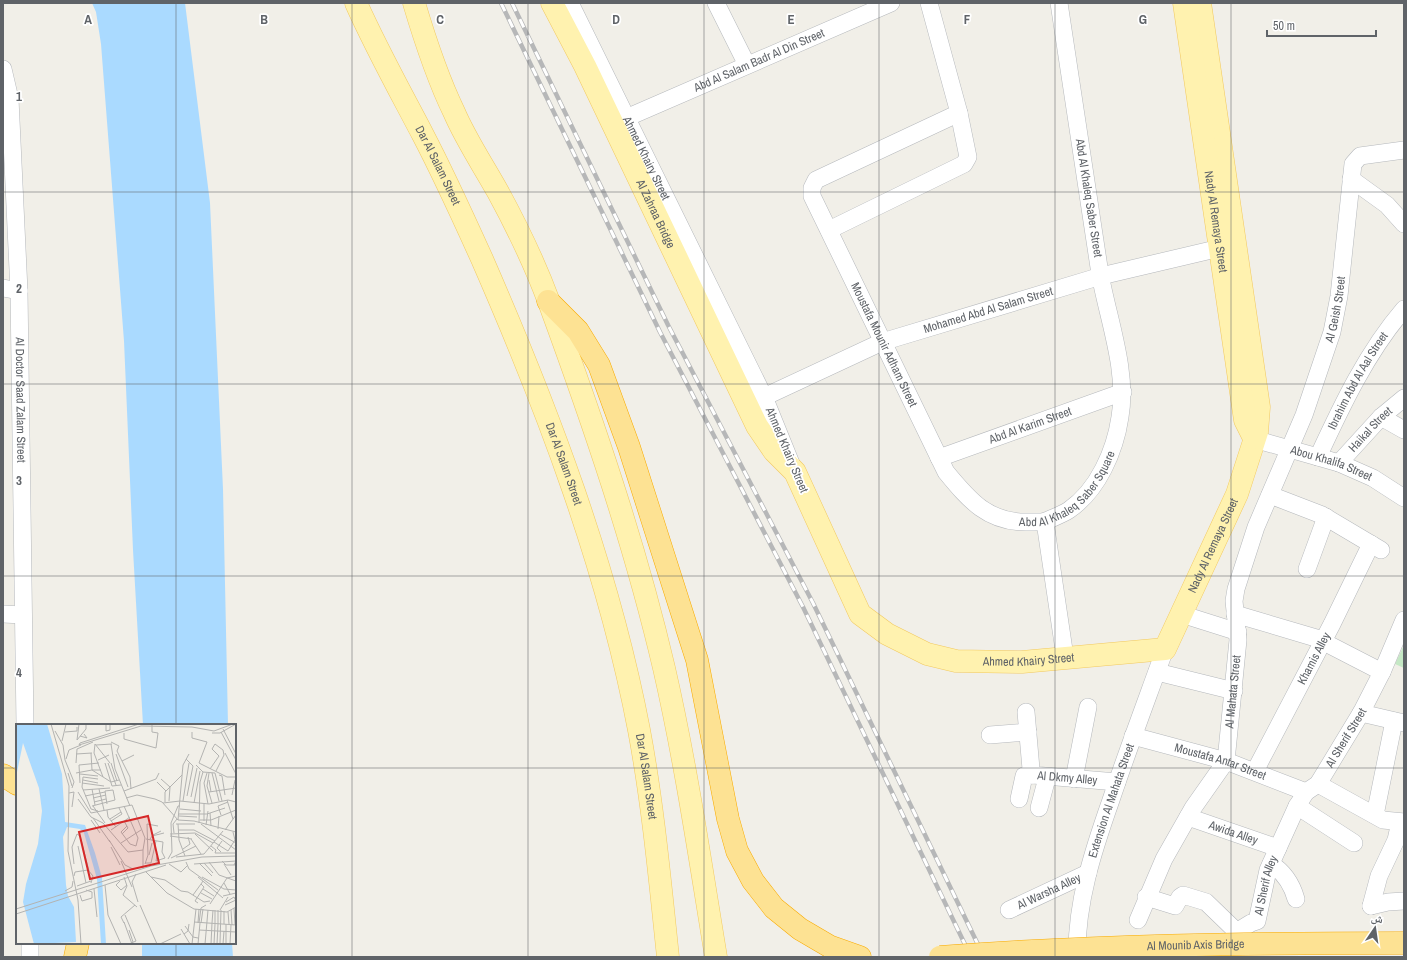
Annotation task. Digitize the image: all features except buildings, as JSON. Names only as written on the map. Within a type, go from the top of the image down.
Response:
[{"type":"highway","points":[[548,301],[578,331],[599,365],[629,446],[697,660],[728,819],[737,851],[753,881],[779,912],[800,929],[829,946],[860,957]]},
{"type":"highway","points":[[3,775],[16,783]]},
{"type":"highway","name":"Al Mounib Axis Bridge","points":[[940,957],[1023,951],[1158,946],[1404,943]]},
{"type":"highway","points":[[75,957],[78,944]]},
{"type":"main road","points":[[414,3],[431,57],[454,114],[502,200],[548,301],[619,506],[656,635],[689,784],[716,957]]},
{"type":"main road","name":"Al Zahraa Bridge","points":[[552,3],[588,73],[757,426],[774,451],[795,472]]},
{"type":"main road","name":"Nady Al Remaya Street","points":[[1184,3],[1245,420],[1254,439]]},
{"type":"main road","name":"Nady Al Remaya Street","points":[[1165,649],[1237,494],[1259,423],[1259,407],[1200,3]]},
{"type":"main road","name":"Dar Al Salam Street","points":[[360,6],[446,183],[486,270],[534,385],[584,523],[618,638],[638,730],[654,831],[668,957]]},
{"type":"main road","name":"Ahmed Khairy Street","points":[[795,472],[860,614],[887,634],[927,654],[956,661],[1022,662],[1165,649]]},
{"type":"street","name":"Ahmed Khairy Street","points":[[570,3],[764,397],[795,472]]},
{"type":"street","points":[[716,3],[747,65]]},
{"type":"street","name":"Abd Al Salam Badr Al Din Street","points":[[626,118],[891,3]]},
{"type":"street","points":[[829,230],[964,164],[968,157],[959,113],[929,3]]},
{"type":"street","name":"Abd Al Khaleq Saber Street","points":[[1058,3],[1101,276],[1123,392]]},
{"type":"street","name":"Al Doctor Saad Zalam Street","points":[[3,69],[10,98],[11,290],[23,615],[25,724]]},
{"type":"street","name":"Moustafa Mounir Adham Street","points":[[939,458],[812,196],[812,188],[816,180],[959,113]]},
{"type":"street","points":[[1404,150],[1360,156],[1352,172],[1387,205],[1404,224]]},
{"type":"street","name":"Al Geish Street","points":[[1289,448],[1304,415],[1332,332],[1338,296],[1352,172]]},
{"type":"street","name":"Mohamed Abd Al Salam Street","points":[[764,397],[882,342],[1101,276],[1220,248]]},
{"type":"street","name":"Ibrahim Abd Al Aal Street","points":[[1318,457],[1362,369],[1383,335],[1404,309]]},
{"type":"street","name":"Abd Al Karim Street","points":[[939,458],[1123,392]]},
{"type":"street","name":"Abd Al Khaleq Saber Square","points":[[939,458],[946,472],[968,500],[991,515],[1018,522],[1045,522],[1069,510],[1086,495],[1103,470],[1113,447],[1120,417],[1123,392]]},
{"type":"street","name":"Haikal Street","points":[[1339,463],[1381,417],[1402,400]]},
{"type":"street","points":[[1381,417],[1404,430]]},
{"type":"street","name":"Abou Khalifa Street","points":[[1254,439],[1339,463],[1372,478],[1404,498]]},
{"type":"street","name":"Al Mahata Street","points":[[1138,920],[1146,897],[1164,859],[1188,816],[1226,761],[1234,691],[1238,632],[1234,601],[1236,589],[1256,527],[1289,448]]},
{"type":"street","points":[[1270,495],[1326,517],[1307,569]]},
{"type":"street","name":"Khamis Alley","points":[[1255,771],[1323,641],[1376,547],[1326,517]]},
{"type":"street","points":[[1045,522],[1065,657]]},
{"type":"street","points":[[3,614],[23,615]]},
{"type":"street","points":[[1181,614],[1238,632]]},
{"type":"street","points":[[1236,614],[1323,641],[1382,672]]},
{"type":"street","name":"Al Sherif Street","points":[[1278,848],[1307,794],[1361,713],[1382,672],[1404,620]]},
{"type":"street","name":"Extension Al Mahata Street","points":[[1077,957],[1078,918],[1088,873],[1117,782],[1165,649]]},
{"type":"street","points":[[1156,672],[1234,691]]},
{"type":"street","points":[[1074,780],[1088,707]]},
{"type":"street","name":"Al Dkmy Alley","points":[[1026,712],[1028,732],[1040,776],[1074,780],[1117,782]]},
{"type":"street","points":[[1361,713],[1399,722],[1375,815]]},
{"type":"street","points":[[990,736],[1028,732]]},
{"type":"street","name":"Moustafa Antar Street","points":[[1133,736],[1226,761],[1255,771],[1307,794]]},
{"type":"street","points":[[1019,799],[1024,776],[1040,776],[1039,808]]},
{"type":"street","points":[[1307,794],[1375,815],[1384,820],[1402,822],[1396,840],[1379,876],[1371,906],[1388,902],[1404,901]]},
{"type":"street","points":[[1307,794],[1354,843]]},
{"type":"street","name":"Awida Alley","points":[[1188,816],[1278,848]]},
{"type":"street","name":"Al Sherif Alley","points":[[1146,897],[1174,906],[1183,895],[1206,902],[1235,930],[1241,931],[1251,923],[1257,921],[1271,864],[1278,848]]},
{"type":"street","points":[[1271,864],[1280,869],[1294,892],[1296,900]]},
{"type":"street","name":"Al Warsha Alley","points":[[1009,910],[1088,873]]},
{"type":"street","points":[[30,944],[30,957]]},
{"type":"green space","points":[[1404,645],[1404,668],[1395,664]]},
{"type":"water","points":[[92,3],[185,3],[210,203],[223,489],[228,724],[143,724],[133,550],[124,341],[101,44],[96,12]]},
{"type":"water","points":[[142,944],[232,944],[233,957],[142,957]]},
{"type":"railway","points":[[501,3],[660,332],[803,607],[971,957]]},
{"type":"railway","points":[[512,3],[668,325],[813,603],[984,957]]}]
